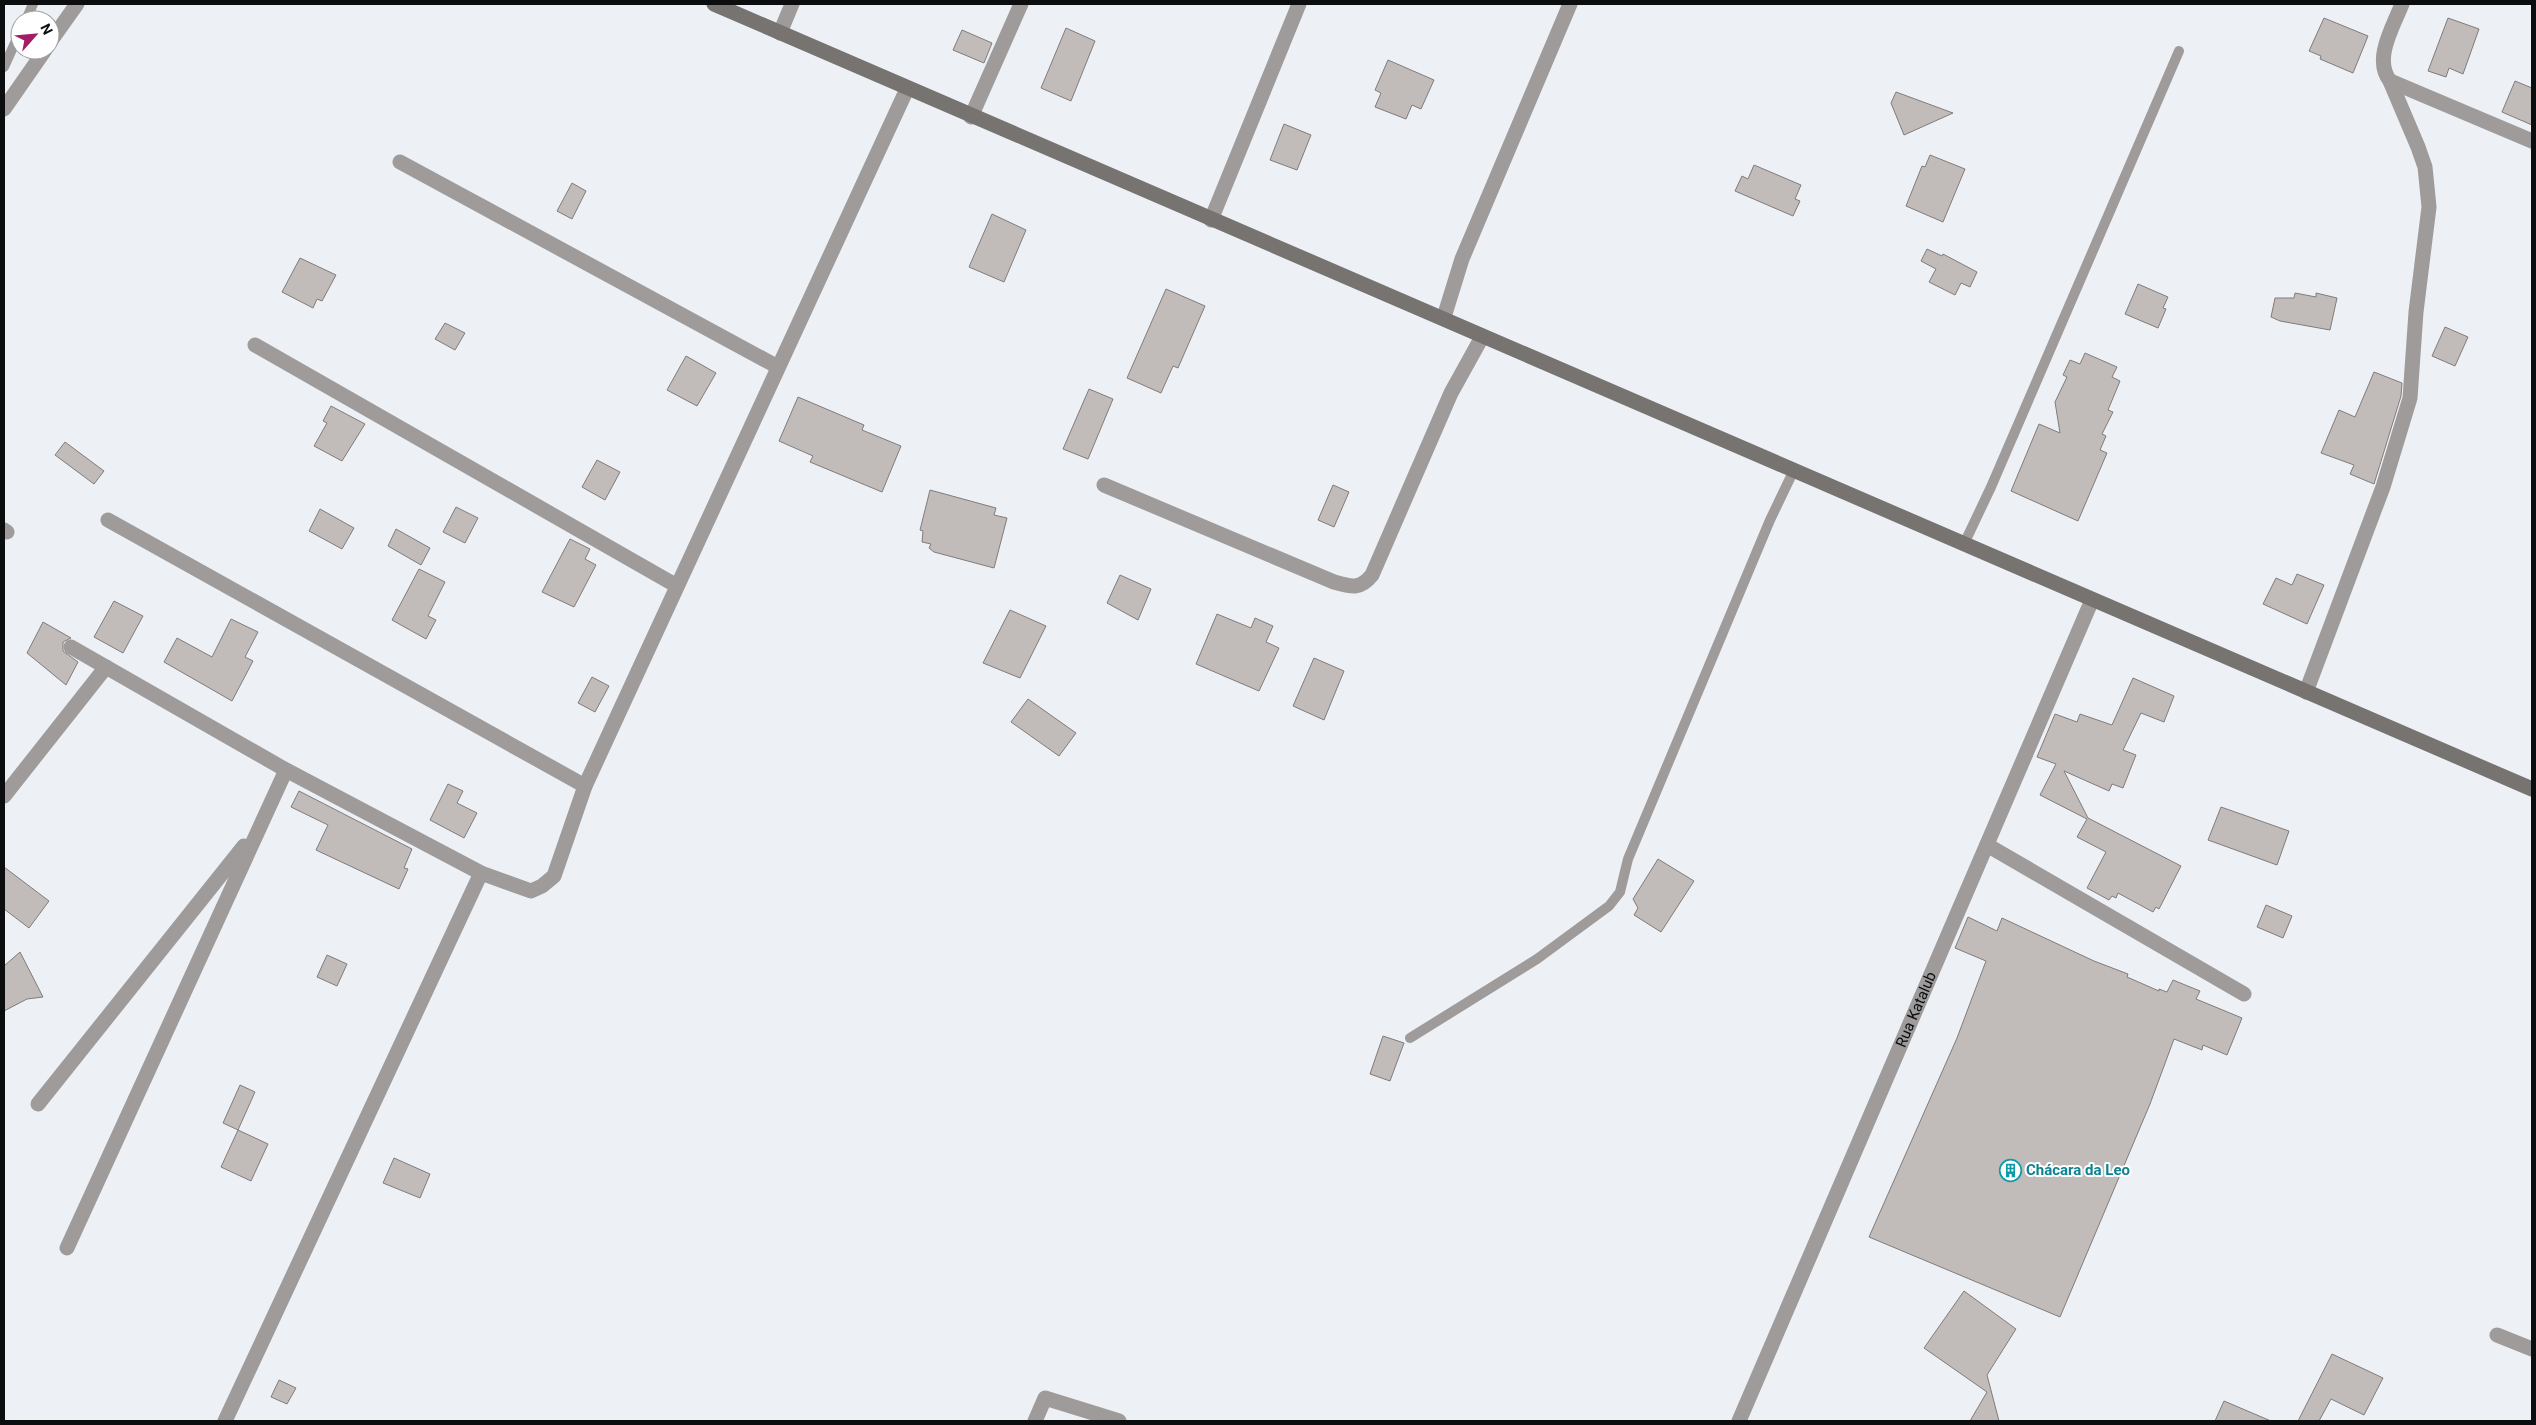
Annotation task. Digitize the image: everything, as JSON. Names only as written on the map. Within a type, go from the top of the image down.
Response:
[{"type":"main road","points":[[714,4],[1211,220],[1444,317],[1482,337],[2532,790]]},
{"type":"street","points":[[60,28],[77,4]]},
{"type":"street","points":[[780,33],[792,4]]},
{"type":"street","points":[[971,116],[1020,4]]},
{"type":"street","points":[[1211,220],[1299,4]]},
{"type":"street","points":[[1444,317],[1462,259],[1570,4]]},
{"type":"street","points":[[2306,692],[2383,487],[2410,398],[2416,312],[2429,206],[2424,168],[2418,147],[2390,81],[2384,74],[2382,62],[2402,4]]},
{"type":"street","points":[[4,109],[37,60]]},
{"type":"street","points":[[2390,81],[2532,142]]},
{"type":"street","points":[[72,647],[286,770],[481,873],[531,891],[542,886],[554,876],[585,786],[906,89]]},
{"type":"street","points":[[400,162],[778,367]]},
{"type":"street","points":[[1104,484],[1334,582],[1356,587],[1364,584],[1372,575],[1451,393],[1482,337]]},
{"type":"street","points":[[255,345],[677,586]]},
{"type":"street","points":[[108,520],[585,786]]},
{"type":"street","name":"Rua Katalub","points":[[1739,1421],[2092,600]]},
{"type":"street","points":[[4,796],[106,667]]},
{"type":"street","points":[[67,1248],[286,770]]},
{"type":"street","points":[[38,1104],[259,827]]},
{"type":"street","points":[[1987,845],[2244,994]]},
{"type":"street","points":[[225,1421],[481,873]]},
{"type":"street","points":[[2497,1335],[2532,1349]]},
{"type":"street","points":[[1035,1421],[1045,1398],[1119,1421]]},
{"type":"lane","points":[[1964,544],[1995,478],[2179,52]]},
{"type":"lane","points":[[4,67],[10,54]]},
{"type":"lane","points":[[1410,1038],[1537,958],[1609,906],[1620,892],[1628,859],[1770,520],[1794,470]]},
{"type":"building","points":[[2324,18],[2368,36],[2353,73],[2320,59],[2321,56],[2309,51]]},
{"type":"building","points":[[2448,18],[2479,29],[2463,74],[2449,68],[2446,77],[2428,71]]},
{"type":"building","points":[[1066,28],[1095,41],[1071,101],[1041,88]]},
{"type":"building","points":[[962,30],[992,43],[984,63],[953,50]]},
{"type":"building","points":[[1388,60],[1434,80],[1421,109],[1412,105],[1406,119],[1375,107],[1381,93],[1375,90]]},
{"type":"building","points":[[2515,81],[2532,88],[2532,125],[2502,112]]},
{"type":"building","points":[[1896,92],[1953,113],[1904,135],[1891,103]]},
{"type":"building","points":[[1284,124],[1311,135],[1297,170],[1270,160]]},
{"type":"building","points":[[1930,155],[1965,169],[1943,222],[1906,206],[1922,166],[1925,167]]},
{"type":"building","points":[[1754,165],[1801,185],[1795,199],[1800,201],[1793,216],[1735,191],[1742,176],[1748,179]]},
{"type":"building","points":[[572,183],[586,191],[572,219],[557,211]]},
{"type":"building","points":[[992,214],[1026,230],[1004,282],[969,267]]},
{"type":"building","points":[[1927,249],[1942,256],[1943,254],[1977,272],[1970,287],[1961,283],[1955,295],[1929,282],[1936,269],[1921,261]]},
{"type":"building","points":[[300,258],[336,275],[322,301],[317,299],[313,308],[282,292]]},
{"type":"building","points":[[2138,284],[2168,297],[2163,308],[2166,309],[2158,328],[2125,314]]},
{"type":"building","points":[[1166,289],[1205,306],[1178,368],[1173,366],[1161,393],[1127,378]]},
{"type":"building","points":[[2295,293],[2316,297],[2316,293],[2337,298],[2330,330],[2280,321],[2271,317],[2275,298],[2294,298]]},
{"type":"building","points":[[445,323],[465,333],[455,350],[435,339]]},
{"type":"building","points":[[2445,327],[2468,337],[2455,366],[2432,356]]},
{"type":"building","points":[[2085,353],[2117,367],[2112,377],[2120,381],[2108,410],[2113,412],[2102,434],[2106,436],[2100,450],[2107,453],[2078,521],[2011,491],[2039,424],[2060,433],[2055,402],[2067,377],[2063,375],[2070,360],[2080,364]]},
{"type":"building","points":[[686,356],[716,373],[697,406],[667,390]]},
{"type":"building","points":[[2374,372],[2402,383],[2401,396],[2374,484],[2350,474],[2354,465],[2321,453],[2339,410],[2355,417]]},
{"type":"building","points":[[1089,389],[1113,399],[1088,459],[1063,449]]},
{"type":"building","points":[[798,397],[864,425],[862,430],[901,446],[882,492],[810,462],[813,456],[779,441]]},
{"type":"building","points":[[331,406],[365,424],[342,461],[314,446],[327,423],[323,421]]},
{"type":"building","points":[[65,442],[104,471],[94,484],[55,455]]},
{"type":"building","points":[[597,460],[620,472],[605,500],[582,487]]},
{"type":"building","points":[[1333,485],[1349,492],[1334,527],[1318,520]]},
{"type":"building","points":[[930,490],[996,508],[994,515],[1007,518],[994,568],[934,552],[929,548],[931,544],[922,542],[923,531],[920,530]]},
{"type":"building","points":[[456,507],[478,518],[465,543],[443,532]]},
{"type":"building","points":[[320,509],[354,528],[342,549],[309,531]]},
{"type":"building","points":[[396,529],[430,548],[421,565],[388,546]]},
{"type":"building","points":[[570,539],[590,549],[585,559],[596,565],[574,607],[542,592]]},
{"type":"building","points":[[419,569],[445,582],[428,616],[436,620],[426,639],[392,620]]},
{"type":"building","points":[[2297,574],[2324,585],[2307,624],[2263,604],[2276,578],[2292,585]]},
{"type":"building","points":[[1120,575],[1151,589],[1138,620],[1107,603]]},
{"type":"building","points":[[114,601],[143,616],[123,653],[94,637]]},
{"type":"building","points":[[1010,610],[1046,626],[1020,678],[983,663]]},
{"type":"building","points":[[1217,614],[1251,628],[1255,618],[1273,626],[1266,642],[1279,648],[1259,691],[1196,664]]},
{"type":"building","points":[[231,619],[258,632],[245,657],[253,661],[232,701],[164,662],[177,638],[212,657]]},
{"type":"building","points":[[43,622],[71,638],[63,642],[63,651],[78,662],[66,685],[27,653]]},
{"type":"building","points":[[1314,658],[1344,671],[1324,720],[1293,706]]},
{"type":"building","points":[[592,677],[609,686],[595,712],[578,703]]},
{"type":"building","points":[[2133,678],[2174,696],[2164,722],[2141,713],[2123,750],[2136,755],[2123,788],[2112,784],[2109,791],[2064,771],[2088,818],[2181,866],[2159,909],[2156,907],[2153,912],[2118,893],[2116,898],[2112,896],[2109,900],[2087,888],[2106,852],[2077,837],[2087,819],[2040,795],[2056,764],[2037,757],[2055,714],[2077,722],[2080,714],[2112,725]]},
{"type":"building","points":[[1028,699],[1076,733],[1059,756],[1011,722]]},
{"type":"building","points":[[448,784],[463,791],[457,803],[477,813],[464,838],[430,820]]},
{"type":"building","points":[[299,791],[412,849],[404,868],[408,869],[399,889],[316,850],[328,825],[291,807]]},
{"type":"building","points":[[2221,807],[2289,831],[2277,865],[2208,840]]},
{"type":"building","points":[[1658,859],[1694,881],[1661,932],[1634,915],[1638,908],[1633,899]]},
{"type":"building","points":[[4,867],[49,901],[29,928],[4,909]]},
{"type":"building","points":[[2266,905],[2292,916],[2283,938],[2257,927]]},
{"type":"building","name":"Chácara da Leo","points":[[1968,917],[1997,931],[2002,918],[2094,961],[2128,974],[2127,977],[2159,991],[2159,989],[2167,992],[2173,980],[2200,991],[2196,999],[2242,1018],[2227,1055],[2203,1045],[2202,1050],[2174,1039],[2150,1104],[2060,1317],[1869,1237],[1957,1038],[1986,961],[1955,948]]},
{"type":"building","points":[[20,952],[43,997],[27,999],[4,1011],[4,966]]},
{"type":"building","points":[[327,955],[347,964],[337,986],[317,977]]},
{"type":"building","points":[[1383,1036],[1404,1043],[1390,1081],[1370,1074]]},
{"type":"building","points":[[240,1085],[255,1092],[238,1130],[223,1123]]},
{"type":"building","points":[[238,1130],[268,1144],[251,1181],[221,1167]]},
{"type":"building","points":[[394,1158],[430,1174],[420,1198],[383,1183]]},
{"type":"building","points":[[1964,1291],[2016,1329],[1987,1375],[1999,1421],[1970,1421],[1987,1392],[1924,1348]]},
{"type":"building","points":[[2332,1354],[2383,1378],[2364,1415],[2331,1399],[2319,1421],[2298,1421]]},
{"type":"building","points":[[279,1380],[296,1388],[287,1404],[271,1397]]},
{"type":"building","points":[[2224,1401],[2271,1421],[2215,1421]]},
{"type":"place","name":"Chácara da Leo","points":[[2010,1170]]}]
